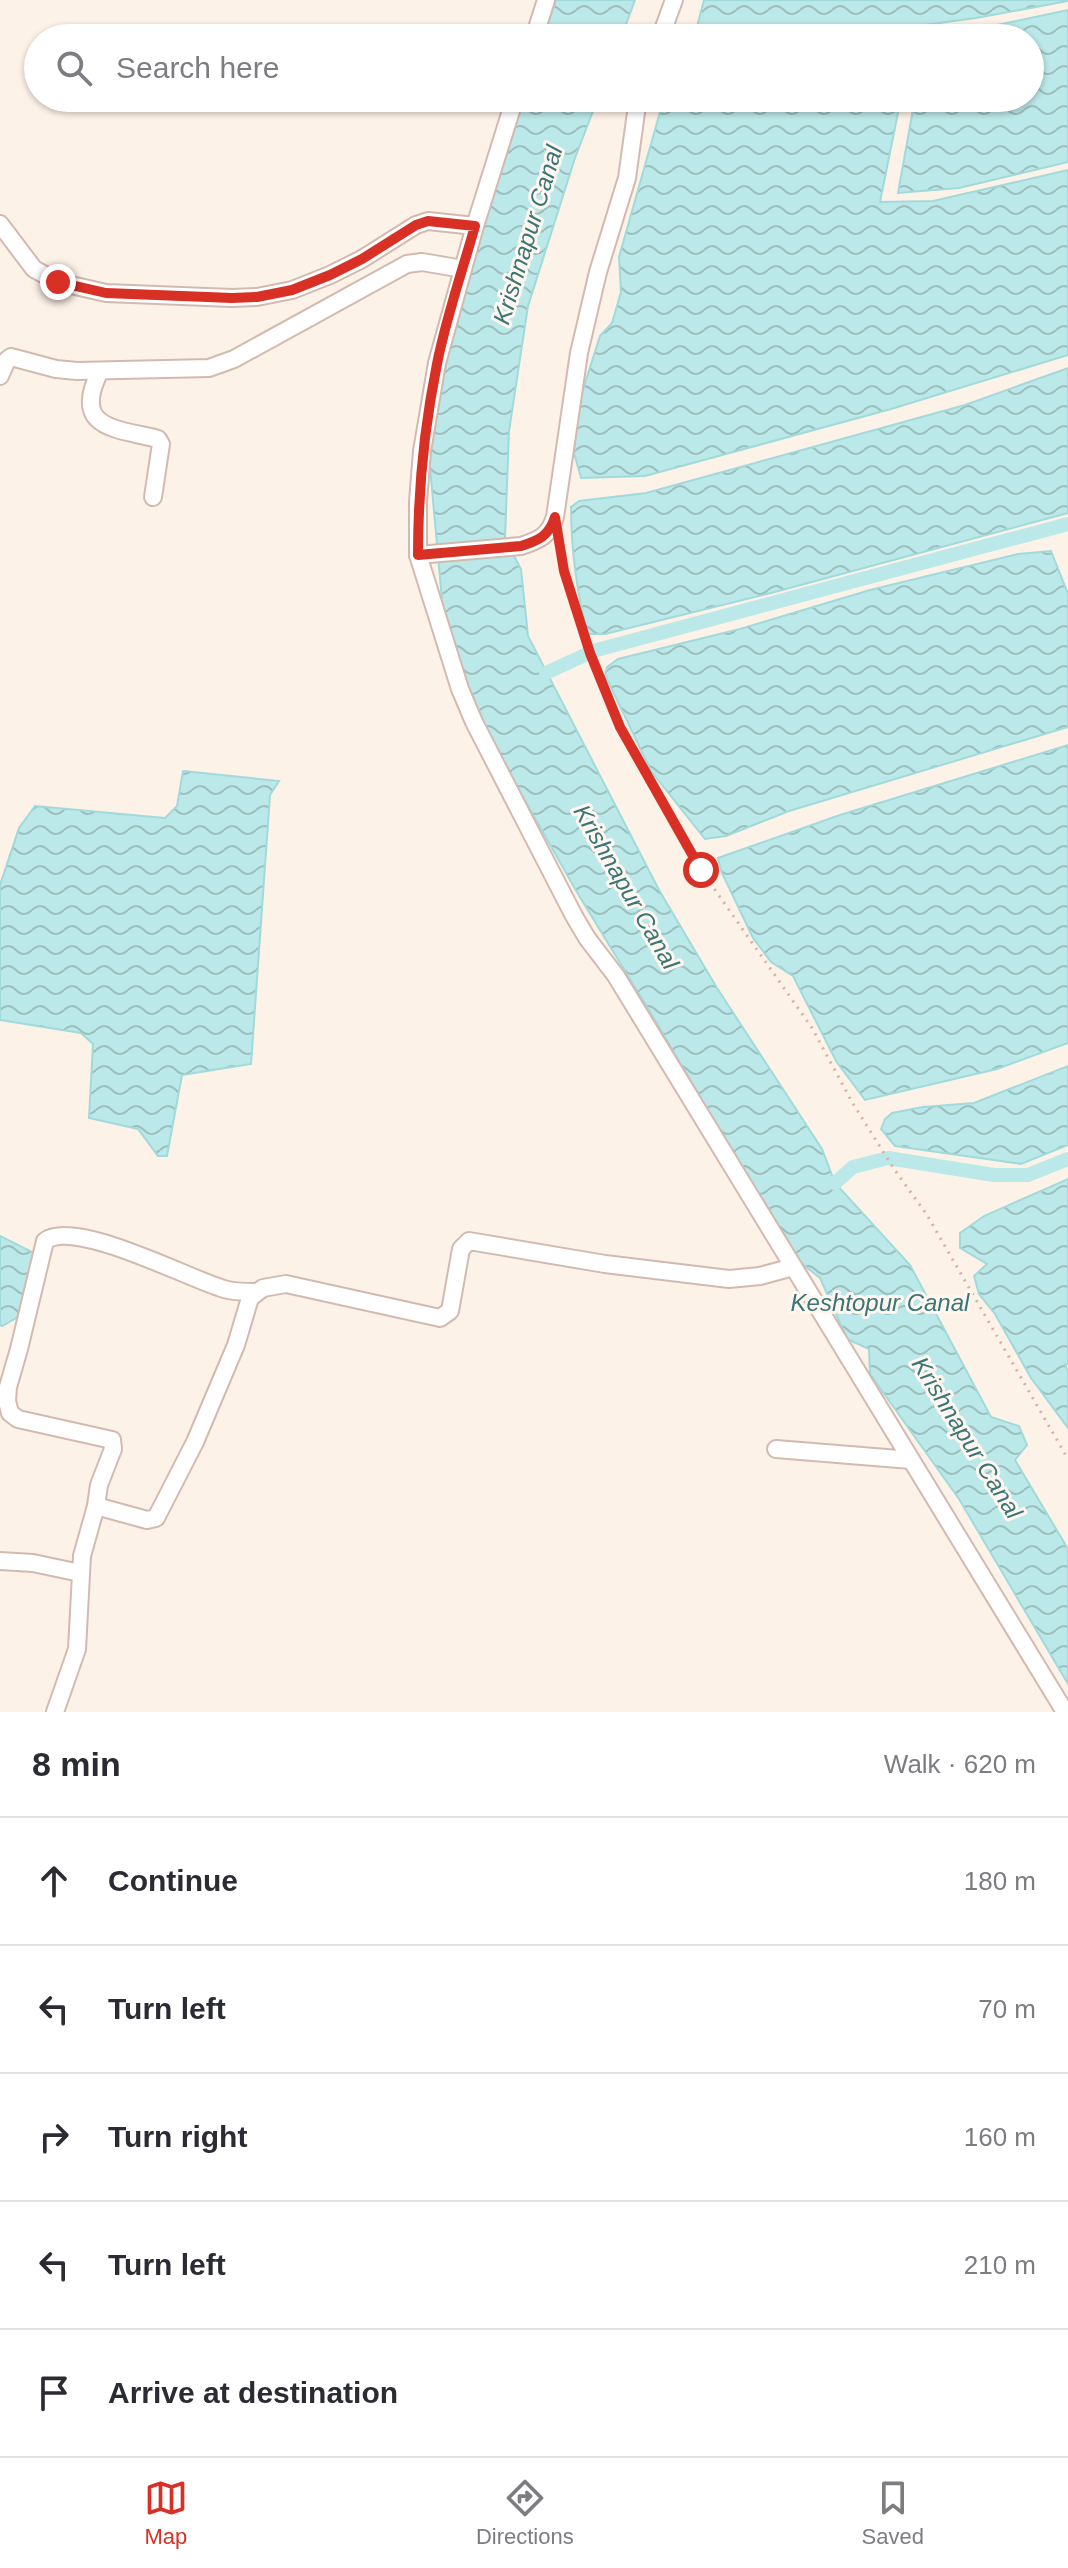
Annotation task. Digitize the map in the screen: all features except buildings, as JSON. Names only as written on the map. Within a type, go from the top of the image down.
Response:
[{"type":"street","points":[[538,24],[546,0]]},
{"type":"street","points":[[665,24],[674,0]]},
{"type":"street","points":[[511,112],[437,363],[422,451],[418,555],[460,689],[587,938],[616,976],[1065,1712]]},
{"type":"street","points":[[418,555],[521,546],[550,530],[555,517],[579,353],[598,272],[627,178],[636,112]]},
{"type":"street","points":[[0,224],[34,269],[58,282],[106,293],[232,298],[292,290],[362,259],[416,225],[428,221],[475,226]]},
{"type":"street","points":[[0,376],[11,357],[56,369],[209,368],[234,359],[407,264],[422,262],[463,269]]},
{"type":"street","points":[[100,371],[89,398],[96,417],[103,424],[158,439],[161,444],[153,497]]},
{"type":"street","points":[[55,1712],[77,1649],[80,1573],[99,1485],[113,1449],[112,1440],[18,1419],[10,1413],[7,1401],[11,1372],[45,1241],[56,1236],[98,1242],[226,1290],[255,1292],[286,1284],[440,1318],[450,1311],[461,1249],[469,1241],[605,1264],[729,1279],[760,1276],[793,1267]]},
{"type":"street","points":[[96,1506],[147,1520],[156,1518],[195,1442],[236,1345],[246,1307],[255,1292]]},
{"type":"street","points":[[776,1449],[911,1460]]},
{"type":"street","points":[[0,1561],[33,1563],[80,1573]]},
{"type":"path","points":[[555,517],[564,571],[590,653],[627,740],[701,870],[812,1028],[852,1102],[894,1169],[917,1199],[1068,1459]]},
{"type":"water","points":[[556,0],[635,0],[626,24],[548,24]]},
{"type":"water","points":[[704,0],[1068,0],[932,24],[698,24]]},
{"type":"water","points":[[1068,10],[1068,162],[959,188],[898,193],[912,112],[1044,112],[1044,24],[1002,24]]},
{"type":"water","name":"Keshtopur Canal","points":[[518,112],[593,112],[528,306],[509,431],[505,539],[521,569],[528,636],[659,890],[717,988],[822,1149],[835,1183],[910,1265],[991,1417],[1019,1426],[1027,1445],[1015,1460],[1068,1549],[1068,1684],[959,1499],[870,1374],[869,1349],[847,1339],[820,1278],[796,1259],[578,894],[461,688],[443,611],[427,434],[455,309]]},
{"type":"water","points":[[660,112],[898,112],[880,202],[933,201],[1068,170],[1068,355],[891,409],[645,476],[581,478],[574,453],[578,405],[600,336],[612,323],[621,292],[619,257]]},
{"type":"water","points":[[1068,368],[1068,513],[771,593],[605,634],[587,634],[572,540],[571,507],[579,501],[646,493],[965,405]]},
{"type":"water","points":[[1051,551],[1068,594],[1068,727],[789,811],[726,836],[705,839],[651,771],[605,675],[607,667],[618,659],[740,629],[870,590],[1018,554]]},
{"type":"water","points":[[1068,745],[1068,1043],[997,1069],[865,1100],[836,1061],[793,976],[771,962],[753,938],[721,871],[718,858],[840,815]]},
{"type":"water","points":[[183,771],[279,781],[270,795],[251,1064],[182,1075],[167,1156],[158,1156],[138,1129],[89,1118],[93,1044],[81,1033],[0,1020],[0,885],[19,828],[35,806],[165,818],[177,806]]},
{"type":"water","points":[[1068,1066],[1068,1145],[1021,1164],[895,1146],[881,1129],[892,1113],[974,1103]]},
{"type":"water","points":[[1068,1179],[1068,1364],[1065,1364],[1068,1371],[1068,1428],[1031,1378],[995,1314],[979,1294],[974,1276],[987,1264],[960,1248],[960,1233],[984,1216]]},
{"type":"water","points":[[0,1236],[36,1254],[23,1314],[2,1326],[0,1325]]},
{"type":"waterway","points":[[593,651],[1068,524]]},
{"type":"waterway","points":[[546,673],[587,654]]},
{"type":"waterway","points":[[835,1183],[853,1167],[888,1158],[994,1175],[1028,1175],[1068,1159]]},
{"type":"route","points":[[58,282],[106,293],[257,297],[292,290],[330,275],[428,221],[475,226],[437,363],[422,451],[418,555],[521,546],[550,530],[555,517],[564,571],[590,653],[620,727],[701,870]]},
{"type":"water label","name":"Krishnapur Canal","points":[[528,235]]},
{"type":"water label","name":"Krishnapur Canal","points":[[626,887]]},
{"type":"water label","name":"Krishnapur Canal","points":[[967,1438]]}]
